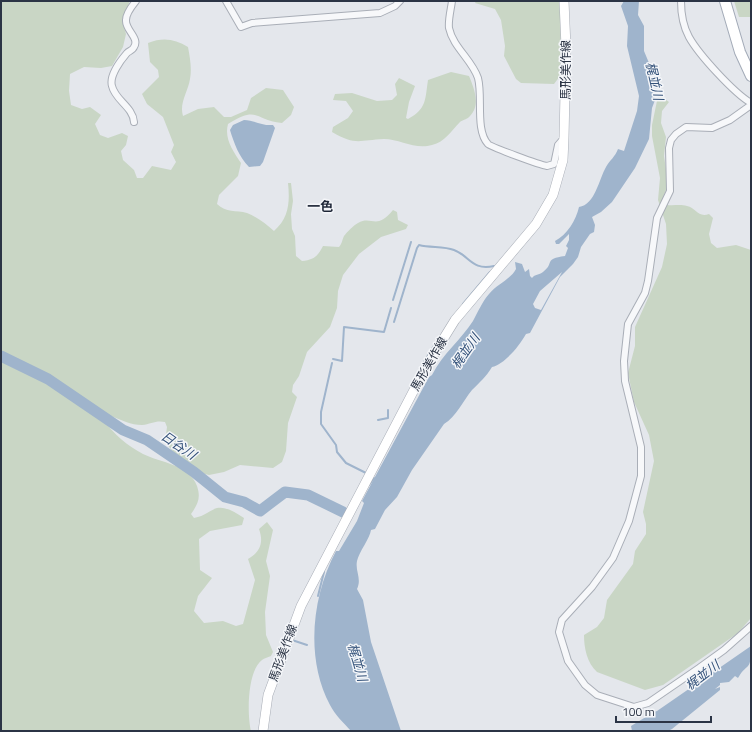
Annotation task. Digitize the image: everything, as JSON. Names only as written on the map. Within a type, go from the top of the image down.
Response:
[{"type":"main road","name":"馬形美作線","points":[[263,731],[268,695],[298,613],[314,578],[442,340],[474,297],[526,236],[544,212],[559,178],[564,138],[566,47],[564,1]]},
{"type":"main road","points":[[725,1],[740,52],[751,76]]},
{"type":"street","points":[[134,122],[130,111],[112,86],[112,80],[123,59],[134,47],[136,42],[135,38],[126,27],[126,19],[136,1]]},
{"type":"street","points":[[226,1],[241,27],[252,24],[380,13],[395,6],[400,1]]},
{"type":"street","points":[[452,1],[449,27],[452,35],[478,78],[481,98],[481,128],[486,142],[497,150],[547,166],[554,164],[558,145],[564,138]]},
{"type":"street","points":[[681,1],[684,24],[689,37],[727,82],[751,104],[730,120],[712,128],[686,127],[676,134],[671,140],[669,148],[670,190],[657,218],[648,281],[644,293],[628,324],[624,361],[625,381],[641,447],[642,462],[640,483],[629,521],[613,558],[592,587],[562,620],[559,632],[568,661],[585,685],[597,695],[634,708],[648,703],[699,668],[724,650],[751,626]]},
{"type":"green space","points":[[1,1],[130,1],[122,20],[126,34],[123,47],[112,66],[101,68],[84,67],[70,74],[69,91],[71,105],[82,109],[90,107],[101,115],[95,124],[100,135],[108,138],[122,133],[128,136],[126,145],[121,151],[123,160],[134,170],[137,178],[143,178],[152,166],[171,170],[176,162],[171,152],[174,145],[163,117],[147,104],[142,94],[159,77],[158,70],[150,62],[148,43],[159,40],[169,40],[178,42],[188,47],[191,75],[182,107],[183,116],[198,109],[214,107],[224,117],[231,117],[247,110],[251,98],[266,88],[283,90],[294,107],[291,115],[282,123],[256,115],[245,115],[228,124],[228,140],[241,163],[238,176],[219,195],[217,204],[220,207],[247,213],[274,231],[286,215],[289,197],[288,183],[291,183],[293,201],[291,214],[292,229],[295,236],[296,256],[302,261],[310,260],[315,257],[323,246],[339,247],[344,236],[356,224],[363,221],[382,220],[393,210],[397,212],[398,220],[408,225],[406,229],[381,237],[359,254],[343,275],[338,291],[337,308],[330,327],[307,352],[299,376],[293,385],[292,392],[297,397],[288,423],[286,451],[282,462],[273,468],[240,465],[224,472],[209,475],[201,473],[175,454],[165,442],[167,427],[165,422],[159,421],[145,425],[138,425],[111,416],[104,420],[116,435],[143,454],[174,465],[188,473],[197,486],[199,494],[197,504],[191,514],[194,518],[217,508],[224,508],[231,510],[244,518],[242,525],[210,531],[199,539],[200,570],[212,578],[198,596],[194,611],[204,623],[223,621],[236,626],[243,624],[255,580],[248,559],[260,547],[261,539],[259,529],[267,522],[273,530],[266,561],[270,576],[265,612],[266,635],[273,652],[271,656],[262,660],[253,673],[249,694],[251,731],[1,731]]},
{"type":"green space","points":[[476,1],[559,1],[561,20],[560,76],[554,84],[521,83],[516,79],[504,56],[505,46],[501,20],[495,9],[475,3]]},
{"type":"green space","points":[[734,1],[751,1],[751,17],[739,17]]},
{"type":"green space","points":[[451,72],[469,76],[476,96],[476,102],[473,112],[469,117],[460,122],[448,136],[437,144],[420,146],[390,139],[352,141],[332,132],[333,127],[348,118],[353,111],[346,101],[333,100],[335,94],[352,93],[377,101],[392,100],[397,95],[395,84],[399,78],[415,86],[409,102],[406,118],[408,119],[422,107],[428,80]]},
{"type":"green space","points":[[658,96],[661,96],[669,102],[662,111],[661,123],[666,137],[664,156],[667,176],[666,190],[663,198],[667,205],[684,205],[702,215],[709,214],[713,218],[709,234],[711,243],[717,248],[736,245],[751,250],[751,618],[738,633],[663,685],[645,690],[597,672],[587,655],[584,635],[597,627],[604,618],[607,600],[633,564],[635,551],[646,534],[646,524],[643,512],[654,461],[649,435],[634,402],[628,373],[635,346],[635,327],[662,267],[667,244],[666,224],[658,200],[660,178],[652,136],[652,125]]},
{"type":"water","name":"梶並川","points":[[624,1],[639,1],[638,15],[644,26],[644,51],[649,63],[648,73],[655,100],[652,108],[649,139],[635,168],[612,202],[601,212],[592,217],[595,225],[594,232],[590,234],[581,247],[578,257],[573,264],[560,277],[530,333],[526,334],[507,358],[492,367],[485,377],[472,390],[456,413],[444,424],[412,470],[397,497],[385,510],[375,529],[371,530],[357,561],[359,582],[357,589],[363,600],[371,642],[401,731],[351,731],[332,709],[322,687],[317,667],[315,627],[321,587],[336,551],[339,551],[357,521],[364,503],[362,501],[429,377],[468,328],[489,294],[514,273],[516,269],[515,262],[522,264],[525,272],[529,269],[530,276],[532,278],[542,273],[554,258],[565,256],[568,248],[566,246],[569,240],[569,234],[559,244],[556,244],[555,241],[570,227],[576,217],[579,207],[589,202],[593,197],[603,172],[618,149],[624,151],[637,111],[639,96],[627,46],[628,26],[621,6]],"holes":[[[562,272],[541,310],[535,308],[533,304],[540,291]]]},
{"type":"water","points":[[244,120],[265,125],[273,125],[275,128],[263,162],[260,166],[249,167],[245,163],[233,140],[230,130],[233,125]]},
{"type":"water","points":[[751,646],[750,664],[738,678],[735,676],[729,682],[720,683],[720,685],[715,689],[720,687],[720,690],[672,729],[668,731],[632,731],[631,726],[657,711]]},
{"type":"waterway","points":[[393,300],[411,242]]},
{"type":"waterway","points":[[394,322],[419,245],[454,250],[476,265],[487,267],[494,266]]},
{"type":"waterway","points":[[463,304],[490,272]]},
{"type":"waterway","points":[[333,359],[342,361],[344,327],[384,332],[391,308]]},
{"type":"waterway","points":[[424,362],[440,336]]},
{"type":"waterway","name":"日谷川","points":[[1,356],[48,379],[123,430],[147,440],[194,472],[225,497],[244,502],[260,511],[285,492],[308,495],[343,512]]},
{"type":"waterway","points":[[332,363],[321,412],[321,424],[336,445],[337,452],[346,463],[366,473]]},
{"type":"waterway","points":[[378,420],[388,418],[388,410]]},
{"type":"waterway","points":[[369,485],[374,478]]},
{"type":"waterway","points":[[318,596],[324,572]]},
{"type":"waterway","points":[[292,640],[307,645]]},
{"type":"district","name":"一色","points":[[320,206]]}]
